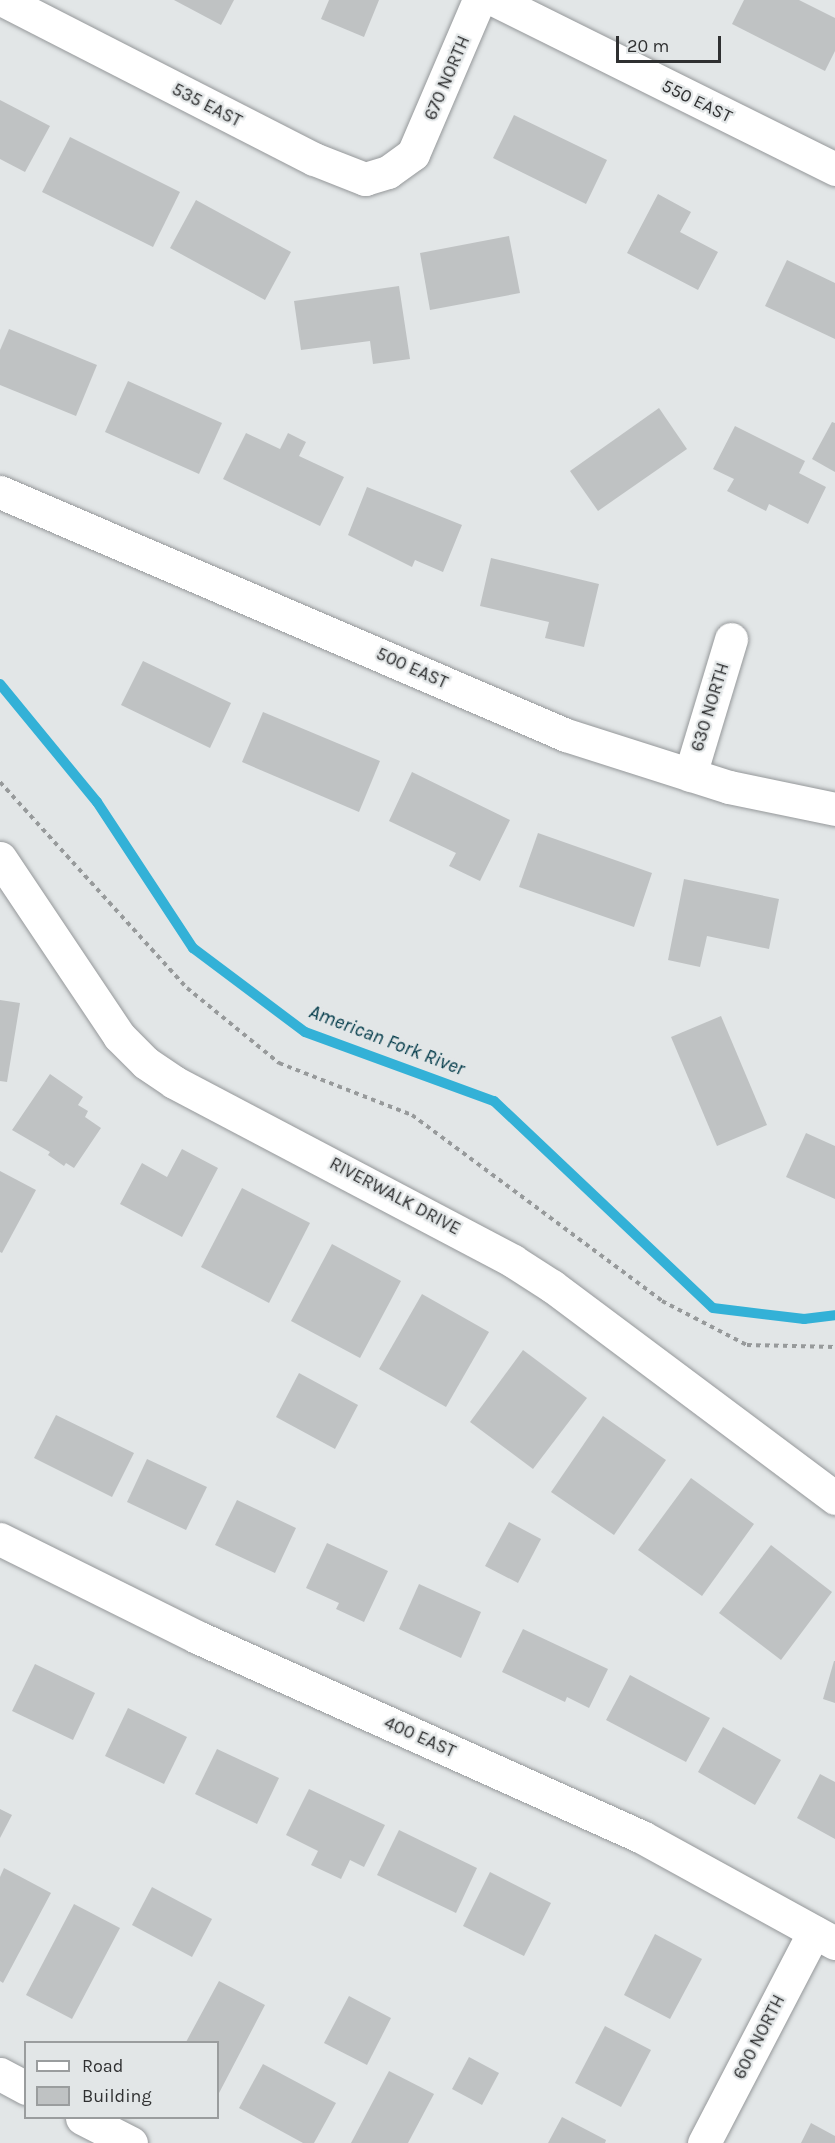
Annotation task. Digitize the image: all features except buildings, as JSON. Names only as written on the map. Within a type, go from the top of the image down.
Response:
[{"type":"street","name":"535 EAST","points":[[3,0],[338,171],[365,179],[388,172],[413,154]]},
{"type":"street","name":"670 NORTH","points":[[413,154],[479,0]]},
{"type":"street","name":"550 EAST","points":[[495,0],[835,169]]},
{"type":"street","name":"500 EAST","points":[[0,492],[566,735],[690,776],[835,809]]},
{"type":"street","name":"630 NORTH","points":[[690,776],[731,639]]},
{"type":"street","name":"RIVERWALK DRIVE","points":[[0,858],[113,1028],[146,1063],[174,1082],[513,1261],[552,1286],[835,1498]]},
{"type":"street","name":"400 EAST","points":[[0,1539],[197,1637],[642,1837],[824,1938]]},
{"type":"street","name":"600 NORTH","points":[[704,2143],[824,1938]]},
{"type":"street","points":[[0,2074],[24,2087]]},
{"type":"street","points":[[84,2119],[131,2143]]},
{"type":"path","points":[[0,782],[187,988],[279,1063],[412,1115],[662,1301],[747,1345],[835,1347]]},
{"type":"waterway","name":"American Fork River","points":[[0,684],[97,802],[193,948],[305,1032],[494,1101],[713,1308],[804,1319],[835,1315]]}]
